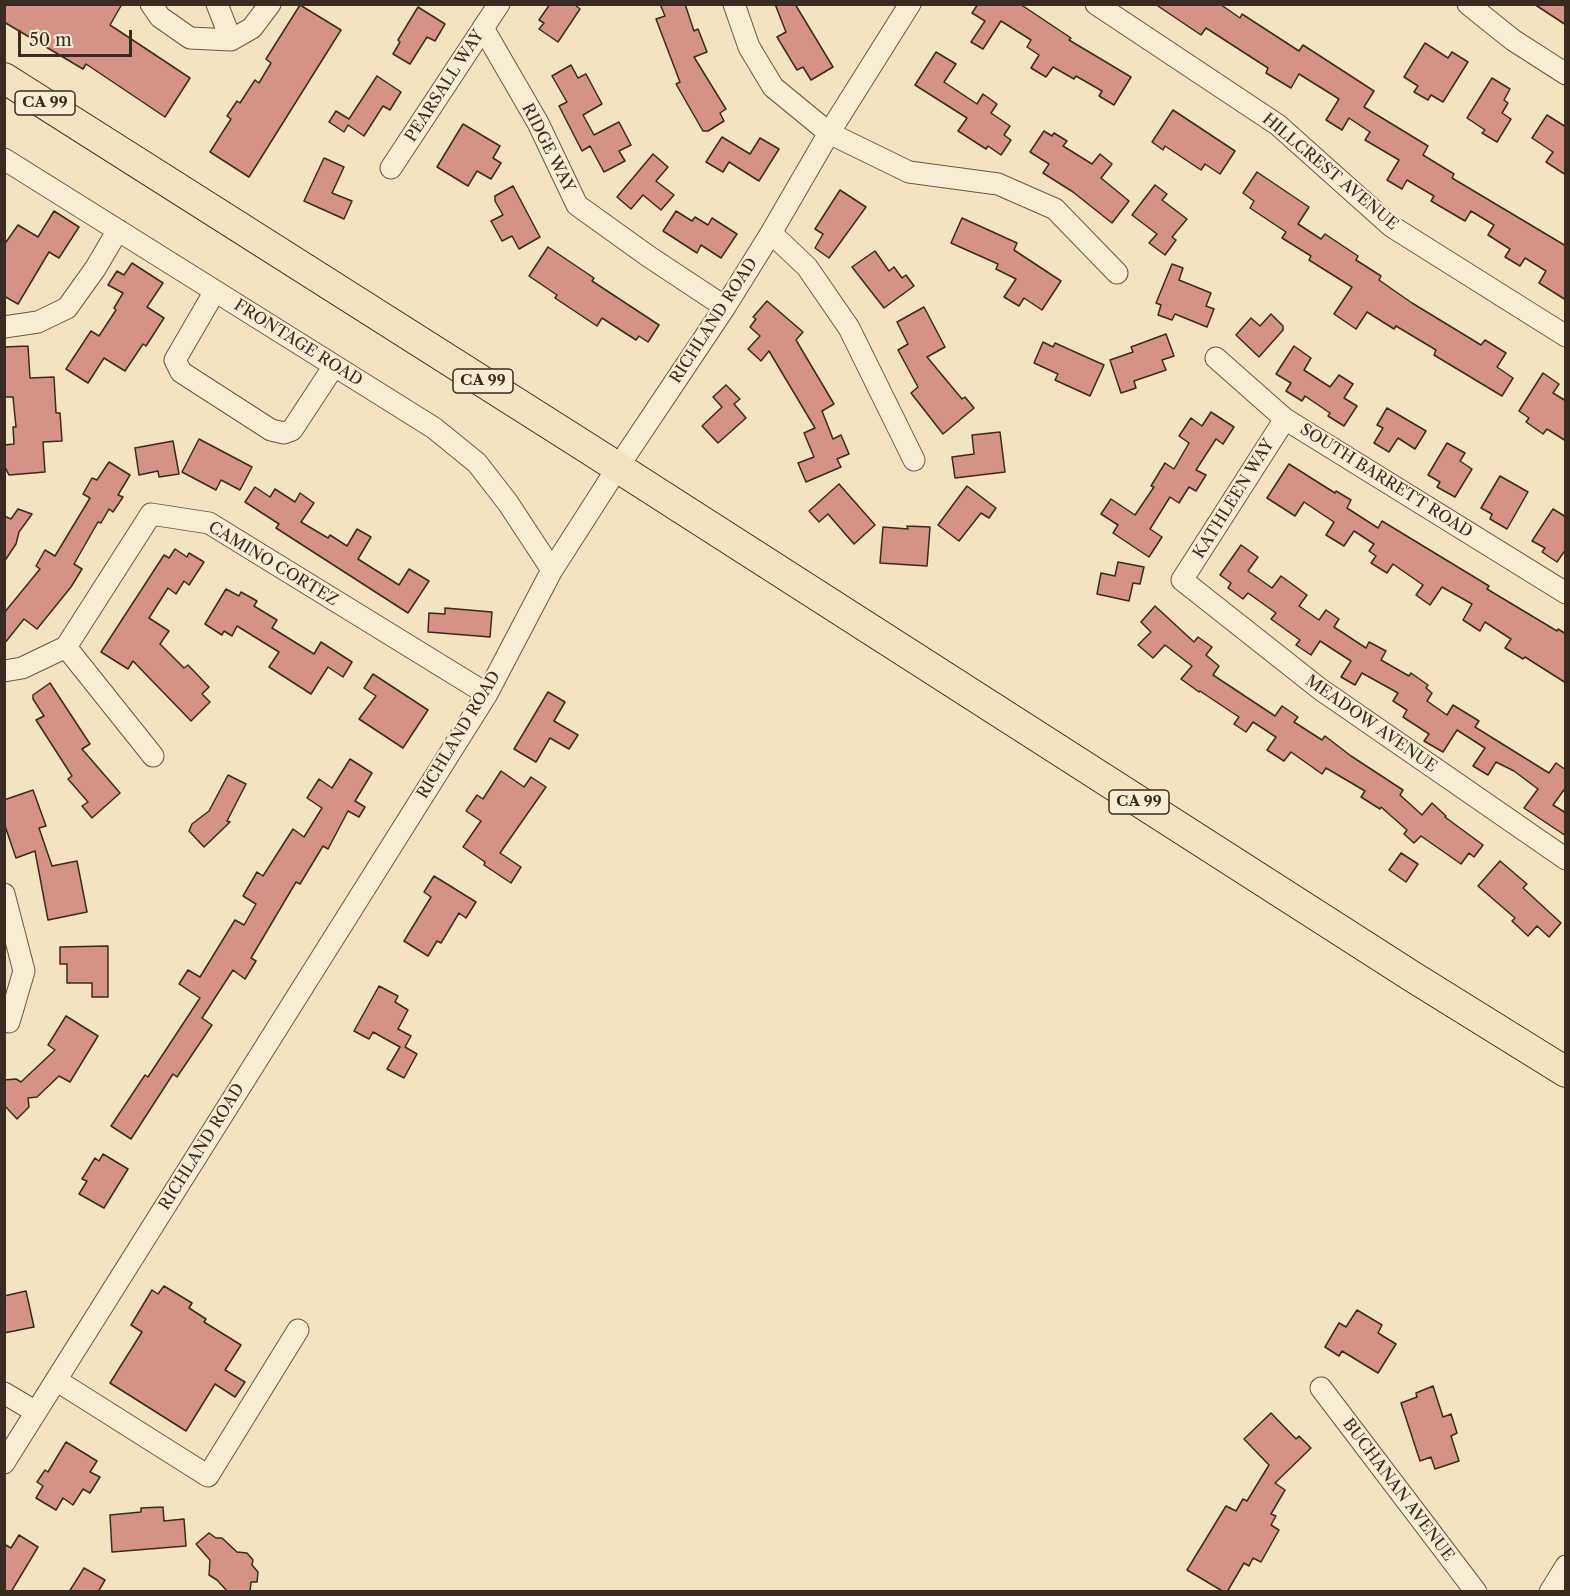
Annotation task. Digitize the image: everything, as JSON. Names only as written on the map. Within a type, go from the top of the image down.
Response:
[{"type":"highway","name":"CA 99","points":[[4,78],[618,467],[1323,920],[1566,1072]]},
{"type":"street","points":[[151,4],[160,17],[190,38],[231,40],[252,28],[270,4]]},
{"type":"street","points":[[217,4],[231,40]]},
{"type":"street","name":"PEARSALL WAY","points":[[391,168],[499,4]]},
{"type":"street","points":[[734,4],[749,47],[773,87],[829,133],[909,172],[998,184],[1055,209],[1117,273]]},
{"type":"street","name":"RICHLAND ROAD","points":[[4,1463],[487,694],[552,570],[725,307],[829,133],[910,4]]},
{"type":"street","name":"HILLCREST AVENUE","points":[[1096,4],[1278,124],[1391,226],[1566,336]]},
{"type":"street","points":[[1468,4],[1513,40],[1566,74]]},
{"type":"street","name":"RIDGE WAY","points":[[483,28],[538,123],[577,205],[725,307]]},
{"type":"street","name":"FRONTAGE ROAD","points":[[4,159],[434,428],[477,463],[508,502],[552,570]]},
{"type":"street","points":[[4,327],[38,322],[67,308],[95,269],[118,230]]},
{"type":"street","points":[[771,233],[807,267],[849,328],[914,460]]},
{"type":"street","points":[[215,291],[175,360],[181,372],[271,430],[284,433],[292,430],[334,366]]},
{"type":"street","name":"SOUTH BARRETT ROAD","points":[[1216,358],[1285,419],[1566,593]]},
{"type":"street","name":"KATHLEEN WAY","points":[[1182,580],[1285,419]]},
{"type":"street","name":"CAMINO CORTEZ","points":[[66,647],[152,514],[209,523],[487,694]]},
{"type":"street","name":"MEADOW AVENUE","points":[[1182,580],[1320,689],[1566,860]]},
{"type":"street","points":[[4,671],[22,668],[66,647],[153,756]]},
{"type":"street","points":[[4,894],[24,971],[9,1022]]},
{"type":"street","points":[[56,1380],[207,1476],[297,1330]]},
{"type":"street","name":"BUCHANAN AVENUE","points":[[1321,1388],[1476,1592]]},
{"type":"street","points":[[4,1393],[36,1412]]},
{"type":"street","points":[[1550,1592],[1566,1566]]},
{"type":"building","points":[[4,4],[122,4],[110,25],[190,78],[165,117],[86,64],[83,69],[4,22]]},
{"type":"building","points":[[550,4],[574,4],[580,9],[558,42],[539,29],[544,23],[539,20]]},
{"type":"building","points":[[660,4],[685,4],[694,31],[698,29],[707,52],[694,57],[726,109],[720,113],[724,121],[708,131],[703,131],[676,84],[680,82],[656,19],[665,16]]},
{"type":"building","points":[[775,4],[795,4],[833,67],[811,80],[803,67],[797,70],[777,37],[786,32]]},
{"type":"building","points":[[978,4],[1020,4],[1071,38],[1069,40],[1131,77],[1114,105],[1099,96],[1102,91],[1076,76],[1074,79],[1053,67],[1046,77],[1031,68],[1039,55],[1027,47],[1031,40],[1001,21],[983,49],[971,42],[985,21],[972,13]]},
{"type":"building","points":[[1155,4],[1220,4],[1240,18],[1242,14],[1299,51],[1303,45],[1374,91],[1364,107],[1428,146],[1423,155],[1454,174],[1452,178],[1566,246],[1566,300],[1539,283],[1546,271],[1525,258],[1520,266],[1505,257],[1510,249],[1488,235],[1494,225],[1471,211],[1465,221],[1431,201],[1434,196],[1407,180],[1402,189],[1387,180],[1399,160],[1365,140],[1370,132],[1349,118],[1342,130],[1326,120],[1339,99],[1299,74],[1291,88],[1266,73],[1268,68],[1206,28],[1201,35]]},
{"type":"building","points":[[1534,4],[1566,4],[1566,25]]},
{"type":"building","points":[[300,5],[341,30],[249,177],[210,152],[231,119],[227,116],[237,101],[240,103],[255,80],[259,83],[271,63],[266,59]]},
{"type":"building","points":[[418,7],[445,24],[435,41],[427,37],[410,64],[393,54],[400,42],[398,40]]},
{"type":"building","points":[[1425,43],[1448,58],[1452,52],[1468,62],[1443,102],[1431,95],[1428,100],[1414,92],[1418,86],[1404,77]]},
{"type":"building","points":[[936,52],[956,64],[944,82],[977,104],[983,94],[997,104],[991,113],[1010,126],[1004,135],[1011,140],[1001,155],[988,146],[986,149],[958,131],[967,118],[915,85]]},
{"type":"building","points":[[571,65],[578,78],[586,74],[602,104],[583,115],[594,135],[619,122],[631,145],[619,151],[625,161],[604,172],[590,146],[582,151],[559,106],[567,102],[552,76]]},
{"type":"building","points":[[377,76],[401,92],[390,110],[383,106],[364,136],[348,125],[344,132],[329,122],[336,111],[349,119]]},
{"type":"building","points":[[1492,78],[1510,89],[1504,100],[1508,103],[1502,113],[1511,119],[1497,142],[1482,133],[1485,130],[1467,118]]},
{"type":"building","points":[[1173,110],[1235,151],[1220,174],[1205,164],[1201,170],[1165,146],[1163,150],[1152,142]]},
{"type":"building","points":[[1547,115],[1566,127],[1566,175],[1546,162],[1553,152],[1532,138]]},
{"type":"building","points":[[463,124],[500,146],[493,158],[501,163],[491,179],[477,171],[468,186],[437,167]]},
{"type":"building","points":[[1044,131],[1052,136],[1054,133],[1067,141],[1063,146],[1092,164],[1100,154],[1112,164],[1101,178],[1129,201],[1112,223],[1073,192],[1043,173],[1049,164],[1030,152]]},
{"type":"building","points":[[722,137],[750,154],[760,138],[779,149],[759,181],[729,162],[723,172],[706,162]]},
{"type":"building","points":[[653,154],[668,167],[656,181],[674,195],[661,210],[643,195],[631,209],[617,197]]},
{"type":"building","points":[[324,158],[344,167],[332,193],[352,201],[344,219],[304,201]]},
{"type":"building","points":[[1257,172],[1309,207],[1298,224],[1321,239],[1325,234],[1358,256],[1356,260],[1381,276],[1379,280],[1412,303],[1481,345],[1485,340],[1506,353],[1497,367],[1513,378],[1502,396],[1434,355],[1436,350],[1396,326],[1394,329],[1367,312],[1356,329],[1334,314],[1352,287],[1309,260],[1311,256],[1282,238],[1286,232],[1250,208],[1254,201],[1243,193]]},
{"type":"building","points":[[1155,185],[1167,194],[1162,200],[1187,219],[1172,237],[1176,240],[1165,255],[1149,243],[1157,234],[1132,215]]},
{"type":"building","points":[[513,186],[540,237],[519,249],[512,236],[502,241],[491,221],[503,215],[495,201],[495,196]]},
{"type":"building","points":[[840,190],[866,207],[829,258],[815,248],[823,234],[815,229]]},
{"type":"building","points":[[54,211],[79,227],[59,258],[49,252],[18,304],[4,296],[4,245],[18,225],[38,237]]},
{"type":"building","points":[[676,211],[692,221],[695,217],[708,225],[712,218],[737,234],[721,258],[701,245],[697,253],[663,231]]},
{"type":"building","points":[[962,218],[1017,243],[1014,250],[1061,281],[1042,310],[1024,298],[1019,306],[1004,297],[1016,279],[996,269],[998,264],[951,243]]},
{"type":"building","points":[[548,247],[594,278],[592,281],[659,325],[648,342],[639,336],[636,340],[602,318],[597,326],[555,298],[557,295],[529,276]]},
{"type":"building","points":[[875,251],[889,271],[894,267],[902,278],[906,275],[914,286],[884,308],[852,267]]},
{"type":"building","points":[[132,263],[163,283],[147,307],[164,318],[146,346],[143,344],[125,371],[104,358],[88,383],[66,369],[91,331],[99,336],[116,310],[114,308],[123,293],[108,285],[117,271],[124,275]]},
{"type":"building","points":[[1172,264],[1183,268],[1179,280],[1211,293],[1206,306],[1214,309],[1207,327],[1175,314],[1172,320],[1158,315],[1161,305],[1156,303]]},
{"type":"building","points":[[767,301],[803,332],[796,340],[834,404],[822,411],[833,439],[841,435],[849,454],[837,459],[841,467],[806,482],[798,463],[814,457],[804,433],[815,428],[769,351],[761,361],[748,349],[760,336],[750,327],[756,319],[753,317]]},
{"type":"building","points":[[924,307],[945,347],[927,357],[962,399],[965,397],[974,408],[943,434],[911,393],[918,387],[898,350],[908,344],[897,322]]},
{"type":"building","points":[[1271,314],[1283,326],[1283,330],[1259,357],[1236,335],[1251,318],[1260,326]]},
{"type":"building","points":[[1166,334],[1174,356],[1162,360],[1166,370],[1134,381],[1136,388],[1121,393],[1110,360],[1133,352],[1131,347]]},
{"type":"building","points":[[1043,342],[1053,347],[1055,343],[1104,365],[1090,396],[1055,380],[1058,374],[1034,363]]},
{"type":"building","points":[[28,346],[30,378],[54,377],[56,413],[60,413],[62,441],[43,442],[45,472],[9,475],[4,465],[4,445],[14,444],[13,427],[16,427],[13,397],[5,397],[4,347]]},
{"type":"building","points":[[1294,346],[1311,358],[1304,370],[1330,387],[1339,375],[1353,384],[1344,398],[1357,406],[1344,426],[1328,416],[1330,413],[1305,396],[1302,401],[1286,391],[1291,383],[1276,374]]},
{"type":"building","points":[[1543,373],[1559,384],[1553,393],[1566,401],[1566,441],[1547,429],[1543,434],[1526,422],[1529,418],[1519,411]]},
{"type":"building","points":[[726,385],[740,399],[734,404],[746,418],[718,443],[702,426],[722,407],[713,397]]},
{"type":"building","points":[[1387,408],[1426,431],[1415,449],[1398,438],[1389,452],[1374,443],[1383,428],[1377,425]]},
{"type":"building","points":[[1211,412],[1234,427],[1223,444],[1216,439],[1196,470],[1206,475],[1196,491],[1189,487],[1179,503],[1170,497],[1150,529],[1162,537],[1149,557],[1113,533],[1118,525],[1101,514],[1111,499],[1135,515],[1154,487],[1151,486],[1165,463],[1174,469],[1189,443],[1179,436],[1191,418],[1202,426]]},
{"type":"building","points":[[1000,432],[1005,472],[955,478],[952,457],[974,454],[972,435]]},
{"type":"building","points":[[199,439],[252,467],[240,490],[221,480],[216,490],[182,472]]},
{"type":"building","points":[[173,441],[179,474],[159,477],[158,471],[139,475],[135,448]]},
{"type":"building","points":[[1447,443],[1465,453],[1460,461],[1472,469],[1455,497],[1437,487],[1440,482],[1428,475]]},
{"type":"building","points":[[109,462],[130,475],[118,495],[123,497],[113,512],[109,509],[101,523],[98,522],[74,564],[82,569],[71,587],[37,629],[24,619],[4,644],[4,613],[40,569],[36,566],[45,550],[55,556],[90,498],[83,494],[92,478],[97,480]]},
{"type":"building","points":[[1289,464],[1335,493],[1336,491],[1351,500],[1347,508],[1378,528],[1382,521],[1489,586],[1487,589],[1557,631],[1558,629],[1566,634],[1566,683],[1525,657],[1523,659],[1505,648],[1511,639],[1485,622],[1480,631],[1463,620],[1472,604],[1442,587],[1430,605],[1416,595],[1423,585],[1393,564],[1387,573],[1371,563],[1376,556],[1369,551],[1374,544],[1354,531],[1344,546],[1326,535],[1334,522],[1304,502],[1295,516],[1267,498]]},
{"type":"building","points":[[1500,476],[1528,492],[1507,529],[1490,519],[1492,514],[1481,508]]},
{"type":"building","points":[[839,484],[875,525],[854,544],[828,514],[819,522],[809,511]]},
{"type":"building","points":[[967,486],[996,508],[989,518],[981,513],[959,541],[938,525]]},
{"type":"building","points":[[255,487],[270,497],[275,489],[295,502],[300,493],[314,503],[301,522],[328,538],[330,535],[347,546],[357,529],[371,537],[358,559],[399,585],[409,569],[429,581],[408,613],[276,528],[279,524],[245,502]]},
{"type":"building","points":[[18,509],[32,514],[19,532],[16,544],[4,562],[4,516],[11,519]]},
{"type":"building","points":[[1553,509],[1566,517],[1566,549],[1557,562],[1542,552],[1545,548],[1532,541]]},
{"type":"building","points":[[907,526],[930,527],[927,566],[880,563],[883,527],[908,529]]},
{"type":"building","points":[[1241,545],[1258,557],[1248,571],[1272,588],[1281,576],[1307,595],[1299,606],[1319,620],[1326,610],[1339,619],[1334,627],[1366,648],[1369,642],[1386,651],[1381,660],[1409,676],[1411,673],[1428,685],[1426,688],[1432,693],[1427,701],[1447,715],[1453,705],[1479,721],[1475,727],[1549,773],[1556,763],[1566,770],[1566,787],[1553,805],[1566,813],[1566,836],[1524,808],[1538,789],[1514,771],[1496,762],[1488,775],[1473,766],[1485,748],[1457,730],[1443,752],[1424,741],[1429,734],[1403,717],[1407,710],[1393,701],[1398,693],[1362,673],[1355,685],[1341,677],[1351,661],[1320,641],[1311,655],[1296,645],[1300,640],[1271,619],[1276,613],[1248,593],[1243,599],[1228,588],[1231,583],[1220,575]]},
{"type":"building","points":[[175,549],[187,557],[189,553],[204,562],[189,585],[184,581],[176,594],[168,588],[149,618],[169,631],[160,644],[184,668],[188,665],[209,687],[202,694],[210,702],[191,721],[133,661],[128,669],[101,652],[164,555],[169,558]]},
{"type":"building","points":[[1118,562],[1144,567],[1140,584],[1133,583],[1129,601],[1097,594],[1101,573],[1115,576]]},
{"type":"building","points":[[226,589],[239,596],[241,592],[257,601],[254,606],[277,620],[272,628],[314,654],[321,642],[352,662],[343,677],[328,667],[311,694],[269,667],[279,652],[237,626],[232,636],[224,631],[222,635],[205,624]]},
{"type":"building","points":[[1155,606],[1194,642],[1198,637],[1212,647],[1206,655],[1219,666],[1213,675],[1275,716],[1282,706],[1298,717],[1294,722],[1322,740],[1325,736],[1403,790],[1400,795],[1422,815],[1432,803],[1445,817],[1483,845],[1474,857],[1469,853],[1461,864],[1421,836],[1414,843],[1404,834],[1407,830],[1381,807],[1380,809],[1361,797],[1365,791],[1326,768],[1322,774],[1291,752],[1284,761],[1267,750],[1276,737],[1253,722],[1246,732],[1234,724],[1239,717],[1181,679],[1192,666],[1165,645],[1153,658],[1138,645],[1151,632],[1141,622]]},
{"type":"building","points":[[445,608],[492,612],[490,637],[428,632],[429,613],[445,614]]},
{"type":"building","points":[[373,674],[428,710],[403,748],[359,719],[376,696],[364,688]]},
{"type":"building","points":[[50,683],[90,744],[82,749],[120,793],[92,818],[82,806],[88,802],[68,779],[72,776],[36,720],[44,716],[33,699],[33,695]]},
{"type":"building","points":[[548,692],[565,702],[554,721],[578,735],[569,749],[550,738],[536,762],[514,749]]},
{"type":"building","points":[[350,759],[372,773],[355,801],[365,807],[359,817],[348,811],[328,849],[323,846],[300,884],[296,882],[251,958],[256,961],[245,979],[233,970],[202,1018],[212,1025],[177,1077],[173,1074],[131,1139],[111,1126],[145,1075],[148,1077],[200,998],[179,984],[188,970],[200,977],[235,920],[244,925],[256,904],[243,896],[257,872],[263,876],[293,829],[304,837],[322,808],[307,798],[319,779],[332,788]]},
{"type":"building","points":[[501,771],[524,787],[531,777],[546,787],[500,853],[521,867],[511,883],[463,847],[481,821],[466,811],[477,795],[483,799]]},
{"type":"building","points":[[228,775],[246,784],[227,821],[230,822],[204,847],[189,831],[192,824],[209,811]]},
{"type":"building","points":[[33,790],[46,826],[39,828],[52,866],[77,861],[87,912],[48,920],[35,851],[16,858],[4,823],[4,800]]},
{"type":"building","points":[[1401,853],[1418,864],[1406,882],[1389,870]]},
{"type":"building","points":[[1500,861],[1527,884],[1523,888],[1561,923],[1549,937],[1537,926],[1528,936],[1512,921],[1515,918],[1478,886]]},
{"type":"building","points":[[434,876],[476,902],[466,918],[459,913],[441,943],[437,941],[428,956],[404,941],[431,897],[424,892]]},
{"type":"building","points":[[108,946],[108,997],[92,997],[92,983],[67,983],[67,964],[60,964],[60,947]]},
{"type":"building","points":[[379,986],[398,996],[395,1002],[408,1010],[398,1029],[411,1036],[405,1047],[417,1054],[404,1078],[387,1069],[400,1047],[373,1032],[369,1039],[354,1031]]},
{"type":"building","points":[[66,1016],[98,1036],[70,1082],[59,1076],[37,1097],[28,1098],[29,1107],[17,1119],[4,1105],[4,1080],[16,1079],[21,1082],[55,1050],[48,1045]]},
{"type":"building","points":[[103,1154],[128,1169],[104,1208],[79,1194],[87,1181],[82,1179],[95,1158],[99,1161]]},
{"type":"building","points":[[164,1286],[192,1303],[189,1308],[206,1319],[204,1322],[241,1345],[225,1370],[245,1382],[235,1397],[215,1384],[186,1431],[110,1383],[142,1332],[131,1325],[152,1290],[158,1294]]},
{"type":"building","points":[[26,1291],[34,1327],[4,1333],[4,1296]]},
{"type":"building","points":[[1357,1310],[1382,1325],[1378,1333],[1396,1344],[1378,1373],[1342,1351],[1339,1356],[1325,1347],[1339,1323],[1346,1327]]},
{"type":"building","points":[[1433,1386],[1443,1417],[1451,1414],[1457,1433],[1451,1436],[1459,1461],[1435,1469],[1431,1457],[1420,1461],[1401,1403],[1417,1397],[1416,1393]]},
{"type":"building","points":[[1271,1413],[1296,1439],[1299,1436],[1311,1448],[1275,1483],[1285,1490],[1271,1514],[1276,1516],[1271,1525],[1279,1530],[1261,1562],[1253,1558],[1249,1566],[1244,1563],[1227,1592],[1224,1592],[1187,1570],[1226,1506],[1236,1511],[1243,1499],[1247,1501],[1269,1465],[1244,1439]]},
{"type":"building","points":[[66,1442],[97,1461],[90,1472],[100,1477],[90,1493],[83,1489],[73,1505],[63,1498],[56,1510],[36,1498],[43,1486],[37,1482],[45,1470],[48,1472]]},
{"type":"building","points":[[163,1507],[164,1521],[184,1519],[186,1546],[112,1552],[110,1515],[141,1512],[141,1508]]},
{"type":"building","points":[[209,1533],[216,1538],[222,1538],[237,1552],[247,1553],[253,1560],[252,1565],[258,1572],[257,1582],[251,1582],[250,1592],[228,1592],[209,1575],[210,1560],[196,1544]]},
{"type":"building","points":[[19,1535],[38,1547],[11,1592],[4,1592],[4,1544],[11,1548]]},
{"type":"building","points":[[84,1568],[105,1580],[98,1592],[69,1592]]}]
